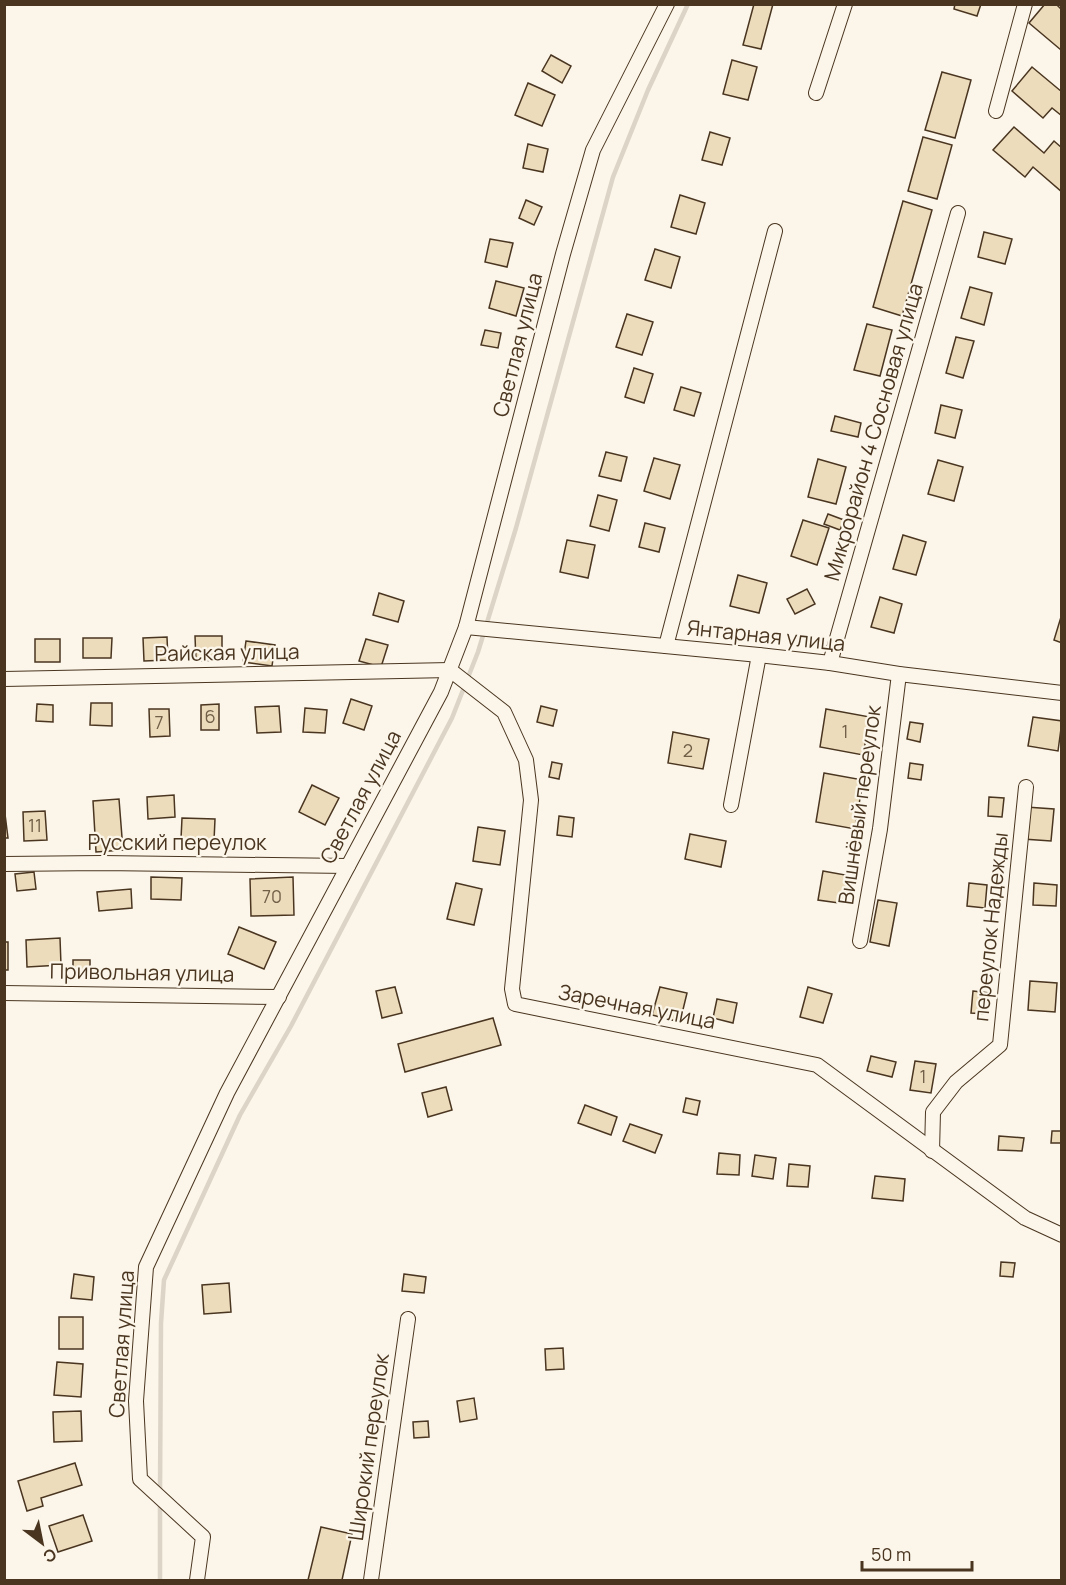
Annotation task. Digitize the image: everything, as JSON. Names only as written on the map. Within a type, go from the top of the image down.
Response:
[{"type":"street","name":"Светлая улица","points":[[197,1581],[203,1537],[140,1479],[136,1401],[146,1267],[227,1094],[441,692],[466,627],[592,150],[667,4]]},
{"type":"street","points":[[816,93],[845,4]]},
{"type":"street","points":[[996,111],[1025,4]]},
{"type":"street","name":"Микрорайон 4 Сосновая улица","points":[[830,663],[958,213]]},
{"type":"street","points":[[666,646],[775,231]]},
{"type":"street","name":"Янтарная улица","points":[[466,627],[759,655],[1062,693]]},
{"type":"street","points":[[731,805],[759,655]]},
{"type":"street","name":"Райская улица","points":[[4,679],[450,670]]},
{"type":"street","name":"Заречная улица","points":[[450,670],[504,712],[526,760],[531,800],[512,989],[515,1004],[817,1065],[1025,1218],[1062,1235]]},
{"type":"street","name":"Вишнёвый переулок","points":[[860,941],[880,829],[899,674]]},
{"type":"street","name":"переулок Надежды","points":[[932,1151],[933,1112],[956,1082],[1000,1045],[1026,786]]},
{"type":"street","name":"Русский переулок","points":[[4,864],[348,866]]},
{"type":"street","name":"Привольная улица","points":[[4,993],[279,997]]},
{"type":"street","name":"Широкий переулок","points":[[371,1581],[408,1319]]},
{"type":"building","points":[[754,4],[773,4],[761,49],[743,45]]},
{"type":"building","points":[[955,4],[981,4],[977,16],[954,9]]},
{"type":"building","points":[[1045,4],[1056,4],[1062,10],[1061,50],[1029,23]]},
{"type":"building","points":[[551,55],[571,66],[562,83],[542,71]]},
{"type":"building","points":[[732,60],[757,67],[748,100],[723,94]]},
{"type":"building","points":[[1032,67],[1062,92],[1062,116],[1052,108],[1043,118],[1012,91]]},
{"type":"building","points":[[942,72],[971,80],[955,138],[925,130]]},
{"type":"building","points":[[528,83],[555,95],[542,126],[515,115]]},
{"type":"building","points":[[1014,127],[1044,153],[1054,141],[1062,148],[1062,192],[1033,167],[1025,177],[993,150]]},
{"type":"building","points":[[710,132],[730,138],[722,165],[702,160]]},
{"type":"building","points":[[923,137],[952,145],[937,199],[908,191]]},
{"type":"building","points":[[528,144],[548,149],[543,172],[523,168]]},
{"type":"building","points":[[680,195],[705,203],[696,234],[671,227]]},
{"type":"building","points":[[526,200],[542,207],[534,225],[519,218]]},
{"type":"building","points":[[903,201],[932,210],[902,316],[873,307]]},
{"type":"building","points":[[984,232],[1012,239],[1005,264],[978,257]]},
{"type":"building","points":[[490,239],[513,243],[507,267],[485,262]]},
{"type":"building","points":[[655,249],[680,257],[671,288],[645,280]]},
{"type":"building","points":[[496,281],[524,288],[516,316],[489,308]]},
{"type":"building","points":[[970,287],[992,293],[984,325],[961,318]]},
{"type":"building","points":[[627,314],[653,322],[642,355],[616,347]]},
{"type":"building","points":[[867,324],[892,330],[880,376],[854,370]]},
{"type":"building","points":[[485,330],[501,333],[498,348],[481,345]]},
{"type":"building","points":[[956,337],[974,341],[963,378],[946,373]]},
{"type":"building","points":[[634,368],[653,374],[644,403],[625,397]]},
{"type":"building","points":[[681,387],[701,393],[694,416],[674,410]]},
{"type":"building","points":[[941,405],[962,410],[955,438],[935,433]]},
{"type":"building","points":[[835,416],[861,423],[858,437],[831,431]]},
{"type":"building","points":[[606,452],[627,457],[621,481],[599,476]]},
{"type":"building","points":[[654,458],[680,465],[670,499],[644,491]]},
{"type":"building","points":[[818,459],[846,467],[836,504],[808,497]]},
{"type":"building","points":[[938,460],[963,467],[954,501],[928,494]]},
{"type":"building","points":[[598,495],[617,500],[609,531],[590,526]]},
{"type":"building","points":[[828,514],[844,520],[840,530],[824,524]]},
{"type":"building","points":[[803,520],[829,528],[817,565],[791,556]]},
{"type":"building","points":[[645,523],[665,528],[659,552],[639,547]]},
{"type":"building","points":[[903,535],[926,542],[916,575],[893,569]]},
{"type":"building","points":[[567,540],[595,545],[588,578],[560,572]]},
{"type":"building","points":[[738,575],[767,583],[759,613],[730,606]]},
{"type":"building","points":[[807,589],[815,604],[795,614],[787,599]]},
{"type":"building","points":[[379,593],[404,601],[398,622],[373,615]]},
{"type":"building","points":[[880,597],[902,604],[894,633],[871,627]]},
{"type":"building","points":[[1062,617],[1062,643],[1054,640]]},
{"type":"building","points":[[195,636],[222,636],[222,660],[196,661]]},
{"type":"building","points":[[167,637],[168,660],[144,661],[143,638]]},
{"type":"building","points":[[83,638],[112,638],[111,658],[83,658]]},
{"type":"building","points":[[35,639],[60,639],[60,662],[35,662]]},
{"type":"building","points":[[366,639],[388,645],[381,667],[359,661]]},
{"type":"building","points":[[246,641],[275,645],[272,666],[243,662]]},
{"type":"building","points":[[351,699],[372,706],[364,730],[343,723]]},
{"type":"building","points":[[91,703],[112,703],[112,726],[90,725]]},
{"type":"building","points":[[37,704],[53,705],[53,722],[36,721]]},
{"type":"building","points":[[219,704],[219,730],[201,730],[201,705]]},
{"type":"building","points":[[279,706],[281,732],[257,733],[255,707]]},
{"type":"building","points":[[541,706],[557,710],[553,726],[537,722]]},
{"type":"building","points":[[305,708],[327,710],[325,733],[303,732]]},
{"type":"building","points":[[149,709],[169,709],[170,736],[150,737]]},
{"type":"building","points":[[826,709],[870,717],[863,755],[820,747]]},
{"type":"building","points":[[1033,717],[1062,721],[1058,751],[1028,746]]},
{"type":"building","points":[[910,722],[923,724],[920,742],[907,739]]},
{"type":"building","points":[[673,732],[709,739],[703,769],[668,763]]},
{"type":"building","points":[[552,762],[562,764],[559,779],[549,777]]},
{"type":"building","points":[[910,763],[923,765],[921,780],[908,778]]},
{"type":"building","points":[[824,773],[863,780],[855,829],[816,822]]},
{"type":"building","points":[[312,785],[339,798],[325,825],[299,812]]},
{"type":"building","points":[[174,795],[175,817],[148,819],[147,797]]},
{"type":"building","points":[[989,797],[1004,798],[1002,817],[988,816]]},
{"type":"building","points":[[119,799],[123,850],[96,852],[93,801]]},
{"type":"building","points":[[4,806],[8,838],[4,838]]},
{"type":"building","points":[[1026,807],[1054,809],[1051,841],[1023,839]]},
{"type":"building","points":[[45,811],[47,840],[24,841],[23,812]]},
{"type":"building","points":[[559,816],[574,818],[572,837],[557,835]]},
{"type":"building","points":[[182,818],[215,819],[214,841],[181,839]]},
{"type":"building","points":[[478,827],[505,831],[500,865],[473,861]]},
{"type":"building","points":[[690,834],[726,841],[721,867],[685,859]]},
{"type":"building","points":[[823,871],[851,876],[846,904],[818,900]]},
{"type":"building","points":[[34,872],[36,889],[17,891],[15,874]]},
{"type":"building","points":[[151,877],[182,878],[181,900],[151,899]]},
{"type":"building","points":[[293,877],[294,915],[251,916],[250,879]]},
{"type":"building","points":[[456,883],[482,889],[474,925],[447,919]]},
{"type":"building","points":[[969,883],[987,885],[985,908],[967,906]]},
{"type":"building","points":[[1034,883],[1057,885],[1056,906],[1033,905]]},
{"type":"building","points":[[131,889],[132,908],[99,911],[97,892]]},
{"type":"building","points":[[878,900],[897,903],[889,946],[870,942]]},
{"type":"building","points":[[239,927],[276,942],[264,969],[228,954]]},
{"type":"building","points":[[60,938],[61,965],[27,967],[26,940]]},
{"type":"building","points":[[4,942],[8,942],[8,970],[4,970]]},
{"type":"building","points":[[73,960],[90,960],[90,974],[73,974]]},
{"type":"building","points":[[1030,981],[1057,983],[1055,1012],[1028,1010]]},
{"type":"building","points":[[395,987],[402,1013],[382,1018],[376,991]]},
{"type":"building","points":[[660,987],[687,993],[680,1022],[652,1015]]},
{"type":"building","points":[[808,987],[832,994],[823,1023],[800,1017]]},
{"type":"building","points":[[973,991],[989,993],[986,1014],[971,1013]]},
{"type":"building","points":[[717,999],[737,1003],[733,1023],[713,1018]]},
{"type":"building","points":[[493,1018],[501,1045],[405,1072],[398,1044]]},
{"type":"building","points":[[871,1056],[896,1062],[892,1077],[867,1071]]},
{"type":"building","points":[[915,1061],[936,1064],[931,1093],[910,1090]]},
{"type":"building","points":[[446,1087],[452,1110],[428,1117],[422,1093]]},
{"type":"building","points":[[686,1098],[700,1101],[697,1115],[683,1112]]},
{"type":"building","points":[[585,1105],[617,1117],[611,1135],[578,1123]]},
{"type":"building","points":[[630,1124],[662,1135],[655,1153],[623,1141]]},
{"type":"building","points":[[1052,1131],[1062,1131],[1062,1143],[1051,1143]]},
{"type":"building","points":[[999,1136],[1024,1138],[1022,1151],[998,1150]]},
{"type":"building","points":[[719,1153],[740,1155],[739,1175],[717,1174]]},
{"type":"building","points":[[755,1155],[776,1158],[773,1179],[752,1176]]},
{"type":"building","points":[[789,1164],[810,1166],[808,1187],[787,1186]]},
{"type":"building","points":[[875,1176],[905,1179],[903,1201],[872,1198]]},
{"type":"building","points":[[1001,1262],[1015,1263],[1013,1277],[1000,1276]]},
{"type":"building","points":[[74,1274],[94,1277],[92,1300],[71,1298]]},
{"type":"building","points":[[404,1274],[426,1277],[424,1293],[402,1291]]},
{"type":"building","points":[[229,1283],[231,1312],[204,1314],[202,1285]]},
{"type":"building","points":[[59,1317],[83,1317],[83,1349],[59,1349]]},
{"type":"building","points":[[563,1348],[564,1369],[546,1370],[545,1349]]},
{"type":"building","points":[[57,1362],[83,1364],[81,1397],[54,1395]]},
{"type":"building","points":[[474,1398],[477,1419],[460,1422],[457,1401]]},
{"type":"building","points":[[81,1411],[82,1441],[54,1442],[53,1412]]},
{"type":"building","points":[[428,1421],[429,1437],[414,1438],[413,1422]]},
{"type":"building","points":[[75,1463],[82,1485],[41,1498],[43,1506],[27,1511],[18,1481]]},
{"type":"building","points":[[83,1515],[92,1541],[58,1552],[49,1526]]},
{"type":"building","points":[[321,1527],[352,1534],[342,1580],[308,1580]]},
{"type":"waterway","points":[[160,1494],[161,1323],[164,1280],[240,1115],[291,1026],[452,718],[478,652],[516,528],[613,177],[648,90],[688,4]]},
{"type":"waterway","points":[[160,1502],[160,1580]]}]
